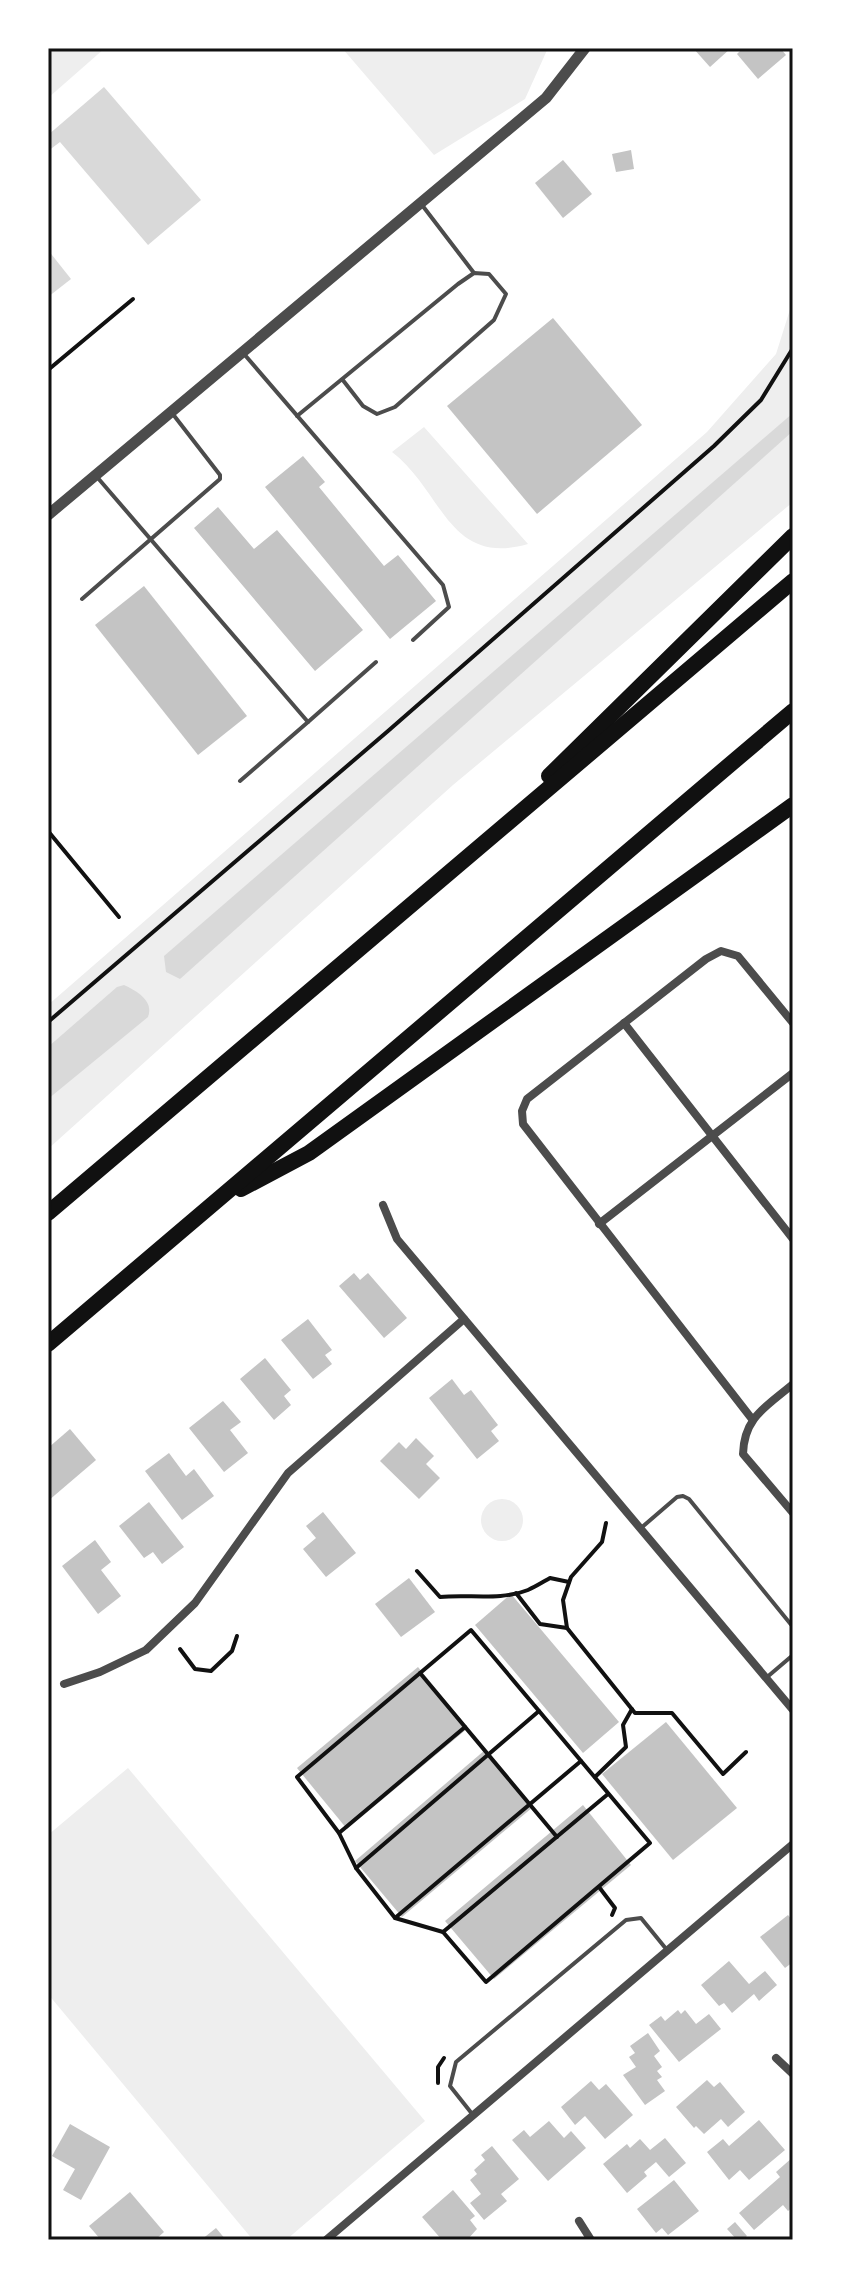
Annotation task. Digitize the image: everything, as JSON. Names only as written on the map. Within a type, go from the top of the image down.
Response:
[{"type":"highway","points":[[451,872],[793,536]]},
{"type":"highway","points":[[48,1213],[793,581]]},
{"type":"highway","points":[[48,1344],[793,711]]},
{"type":"highway","points":[[212,1205],[309,1153],[793,805]]},
{"type":"street","points":[[48,515],[546,98],[585,48]]},
{"type":"street","points":[[752,1419],[523,1124],[522,1111],[527,1099],[706,959],[721,951],[738,956],[793,1023]]},
{"type":"street","points":[[624,1023],[793,1239]]},
{"type":"street","points":[[599,1224],[793,1073]]},
{"type":"street","points":[[383,1205],[397,1239],[793,1710]]},
{"type":"street","points":[[64,1684],[100,1672],[146,1650],[195,1603],[288,1473],[464,1319]]},
{"type":"street","points":[[793,1384],[752,1419],[744,1436],[743,1454],[793,1513]]},
{"type":"street","points":[[326,2240],[793,1844]]},
{"type":"street","points":[[776,2058],[793,2074]]},
{"type":"street","points":[[579,2221],[591,2240]]},
{"type":"lane","points":[[420,203],[474,273]]},
{"type":"lane","points":[[297,416],[342,379],[474,273],[489,274],[506,294],[494,320],[395,407],[377,414],[363,406],[342,379]]},
{"type":"lane","points":[[242,352],[443,585],[449,607],[413,640]]},
{"type":"lane","points":[[82,599],[220,479],[171,412]]},
{"type":"lane","points":[[95,476],[308,722]]},
{"type":"lane","points":[[240,781],[376,662]]},
{"type":"lane","points":[[640,1529],[677,1497],[689,1499],[793,1627]]},
{"type":"lane","points":[[766,1678],[793,1655]]},
{"type":"lane","points":[[473,2115],[450,2086],[456,2062],[626,1920],[641,1918],[667,1950]]},
{"type":"path","points":[[48,370],[133,299]]},
{"type":"path","points":[[48,1022],[714,446],[761,400],[793,348]]},
{"type":"path","points":[[48,831],[119,917]]},
{"type":"path","points":[[606,1523],[602,1542],[569,1582],[563,1600],[567,1628],[635,1713],[672,1713],[723,1774],[746,1752]]},
{"type":"path","points":[[417,1571],[440,1597],[525,1592],[550,1578],[569,1582]]},
{"type":"path","points":[[516,1593],[540,1624],[567,1628]]},
{"type":"path","points":[[471,1630],[539,1711],[650,1843],[486,1982],[443,1932],[395,1918],[356,1868],[339,1833],[297,1777],[471,1630]]},
{"type":"path","points":[[180,1649],[195,1669],[211,1671],[232,1651],[237,1636]]},
{"type":"path","points":[[420,1673],[557,1837]]},
{"type":"path","points":[[595,1777],[626,1747],[623,1725],[632,1709]]},
{"type":"path","points":[[356,1868],[539,1711]]},
{"type":"path","points":[[339,1833],[465,1727]]},
{"type":"path","points":[[395,1918],[581,1761]]},
{"type":"path","points":[[443,1932],[608,1794]]},
{"type":"shaded area","points":[[48,48],[105,48],[48,98]]},
{"type":"shaded area","points":[[342,48],[548,48],[525,99],[434,155]]},
{"type":"shaded area","points":[[104,87],[201,200],[148,245],[60,142],[48,151],[48,135]]},
{"type":"shaded area","points":[[48,250],[71,279],[48,297]]},
{"type":"shaded area","points":[[793,300],[793,502],[453,785],[48,1149],[48,1005],[707,432],[776,354]]},
{"type":"shaded area","points":[[793,413],[793,431],[180,979],[166,972],[164,956]]},
{"type":"shaded area","points":[[424,427],[528,544],[501,548],[480,545],[463,535],[449,521],[424,486],[392,452]]},
{"type":"shaded area","points":[[124,985],[146,1001],[148,1017],[48,1099],[48,1047],[117,987]]},
{"type":"shaded area","points":[[502,1499],[517,1505],[523,1520],[517,1535],[502,1541],[487,1535],[481,1520],[487,1505]]},
{"type":"shaded area","points":[[128,1768],[425,2121],[286,2240],[253,2240],[48,1994],[48,1835]]},
{"type":"building","points":[[693,48],[731,48],[710,67]]},
{"type":"building","points":[[743,48],[780,48],[786,55],[758,79],[737,54]]},
{"type":"building","points":[[631,150],[634,169],[616,172],[612,154]]},
{"type":"building","points":[[563,160],[592,194],[563,218],[535,183]]},
{"type":"building","points":[[553,318],[642,425],[537,514],[447,406]]},
{"type":"building","points":[[303,456],[325,482],[319,487],[384,566],[398,555],[436,601],[390,639],[265,487]]},
{"type":"building","points":[[218,507],[254,549],[277,530],[363,630],[315,671],[194,528]]},
{"type":"building","points":[[144,586],[247,716],[198,755],[95,625]]},
{"type":"building","points":[[354,1273],[360,1280],[368,1273],[407,1318],[384,1338],[339,1286]]},
{"type":"building","points":[[308,1319],[332,1350],[325,1355],[332,1364],[313,1379],[281,1340]]},
{"type":"building","points":[[265,1358],[291,1390],[284,1396],[291,1405],[274,1420],[240,1379]]},
{"type":"building","points":[[452,1379],[464,1395],[471,1390],[498,1425],[491,1431],[499,1441],[477,1459],[429,1398]]},
{"type":"building","points":[[223,1401],[241,1422],[230,1430],[248,1453],[224,1472],[189,1428]]},
{"type":"building","points":[[70,1429],[96,1460],[48,1501],[48,1448]]},
{"type":"building","points":[[416,1438],[434,1456],[426,1464],[440,1478],[419,1499],[380,1461],[399,1442],[406,1449]]},
{"type":"building","points":[[169,1453],[186,1476],[194,1469],[214,1496],[182,1520],[145,1471]]},
{"type":"building","points":[[149,1502],[184,1547],[162,1564],[153,1552],[144,1558],[119,1526]]},
{"type":"building","points":[[323,1512],[356,1553],[326,1577],[303,1549],[316,1538],[306,1526]]},
{"type":"building","points":[[95,1540],[111,1562],[101,1570],[121,1596],[98,1614],[62,1566]]},
{"type":"building","points":[[409,1578],[435,1612],[401,1637],[375,1604]]},
{"type":"building","points":[[511,1594],[619,1722],[583,1753],[475,1625]]},
{"type":"building","points":[[418,1667],[468,1728],[347,1829],[297,1768]]},
{"type":"building","points":[[666,1722],[737,1808],[673,1860],[602,1774]]},
{"type":"building","points":[[485,1750],[533,1807],[402,1917],[355,1861]]},
{"type":"building","points":[[583,1805],[631,1865],[494,1979],[445,1921]]},
{"type":"building","points":[[788,1915],[793,1921],[793,1962],[785,1968],[760,1937]]},
{"type":"building","points":[[729,1961],[749,1984],[765,1971],[777,1985],[759,2001],[754,1994],[732,2013],[724,2003],[719,2006],[701,1985]]},
{"type":"building","points":[[678,2010],[681,2014],[685,2010],[696,2024],[709,2014],[721,2029],[679,2062],[649,2025],[661,2016],[665,2021]]},
{"type":"building","points":[[648,2033],[660,2051],[654,2056],[662,2067],[657,2071],[662,2077],[657,2080],[665,2091],[645,2105],[623,2075],[636,2067],[629,2057],[635,2053],[630,2046]]},
{"type":"building","points":[[707,2080],[714,2087],[720,2082],[745,2112],[728,2127],[721,2119],[704,2134],[696,2126],[694,2128],[676,2107]]},
{"type":"building","points":[[591,2081],[599,2090],[606,2084],[633,2115],[605,2139],[585,2116],[575,2125],[561,2107]]},
{"type":"building","points":[[759,2120],[785,2150],[749,2180],[740,2170],[729,2180],[707,2152],[723,2139],[729,2146]]},
{"type":"building","points":[[549,2121],[564,2138],[571,2131],[586,2148],[548,2181],[512,2140],[524,2130],[530,2137]]},
{"type":"building","points":[[70,2124],[110,2147],[81,2200],[63,2190],[75,2169],[52,2156]]},
{"type":"building","points":[[665,2138],[686,2163],[669,2177],[656,2162],[644,2172],[647,2176],[627,2193],[603,2164],[627,2144],[630,2148],[640,2139],[650,2150]]},
{"type":"building","points":[[492,2146],[519,2179],[501,2194],[507,2201],[484,2220],[470,2203],[481,2194],[470,2180],[477,2174],[474,2170],[485,2160],[481,2155]]},
{"type":"building","points":[[793,2157],[793,2207],[788,2211],[783,2205],[754,2230],[739,2213],[780,2177],[776,2172]]},
{"type":"building","points":[[674,2180],[699,2211],[668,2235],[662,2228],[656,2233],[637,2209]]},
{"type":"building","points":[[453,2190],[475,2216],[470,2220],[477,2229],[467,2240],[442,2240],[422,2217]]},
{"type":"building","points":[[130,2192],[164,2232],[155,2240],[101,2240],[89,2226]]},
{"type":"building","points":[[735,2222],[747,2236],[743,2240],[737,2240],[727,2229]]},
{"type":"building","points":[[216,2228],[226,2240],[201,2240]]}]
